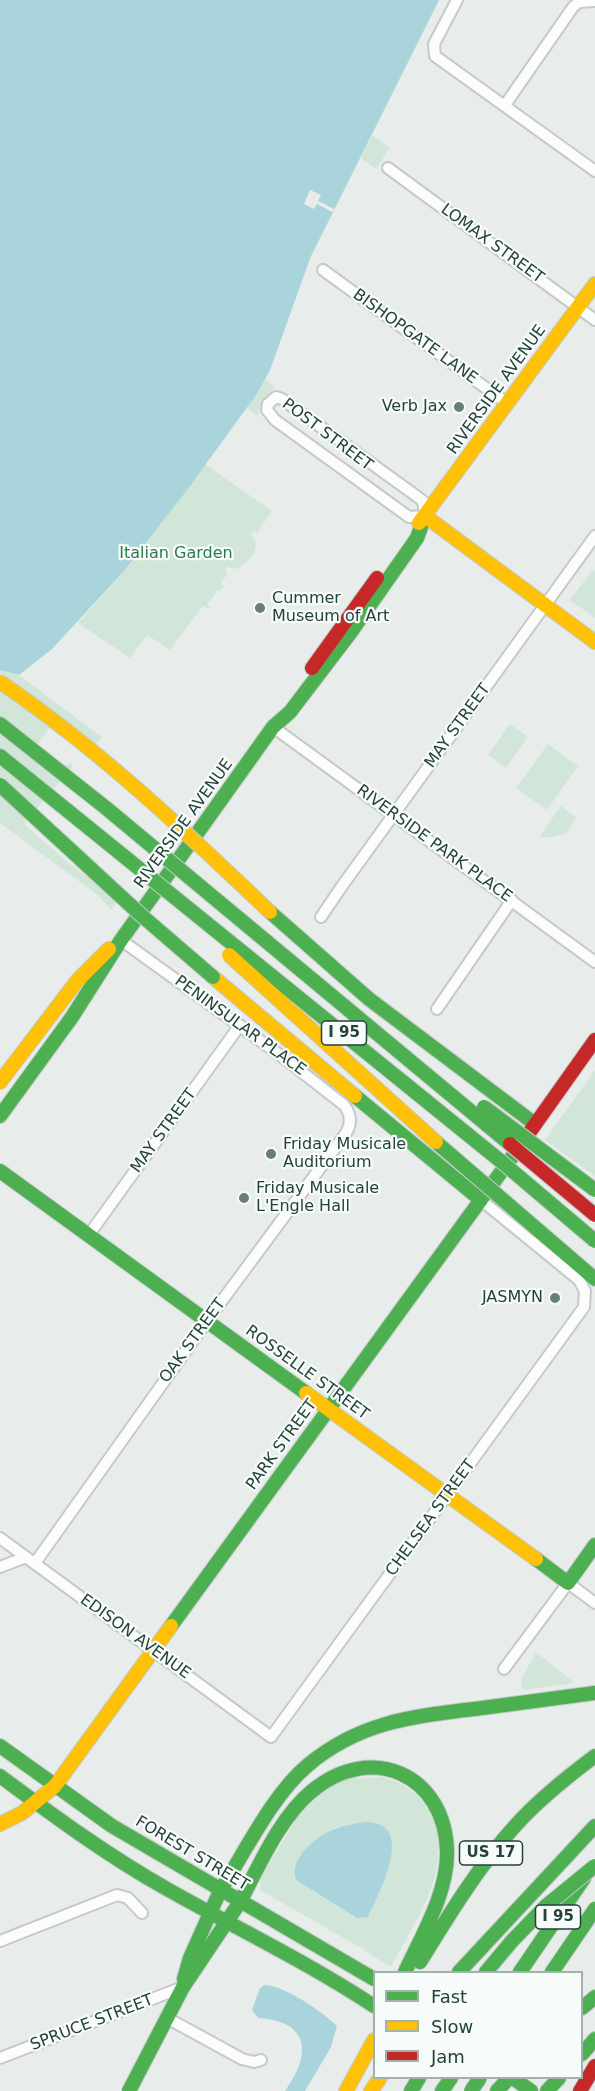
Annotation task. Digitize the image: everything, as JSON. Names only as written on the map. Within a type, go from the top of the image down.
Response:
[{"type":"main road","name":"RIVERSIDE AVENUE","points":[[0,1116],[72,1017],[121,940],[273,728],[290,698],[409,533],[425,516],[595,284]]},
{"type":"main road","name":"POST STREET","points":[[425,516],[595,642]]},
{"type":"main road","points":[[0,682],[60,723],[125,775],[270,912],[369,999],[535,1124]]},
{"type":"main road","name":"I 95","points":[[0,724],[106,808],[595,1215]]},
{"type":"main road","name":"I 95","points":[[0,756],[510,1168],[595,1241]]},
{"type":"main road","points":[[0,785],[141,915],[481,1200]]},
{"type":"main road","points":[[89,828],[397,1107],[595,1279]]},
{"type":"main road","name":"RIVERSIDE AVENUE","points":[[0,1082],[77,981],[101,956],[121,940]]},
{"type":"main road","points":[[299,969],[595,1190]]},
{"type":"main road","name":"PARK STREET","points":[[0,1824],[37,1803],[55,1786],[595,1040]]},
{"type":"main road","name":"ROSSELLE STREET","points":[[0,1171],[568,1583]]},
{"type":"main road","points":[[568,1583],[595,1545]]},
{"type":"main road","points":[[183,1988],[190,1958],[220,1891],[276,1802],[296,1776],[322,1754],[351,1736],[383,1723],[409,1717],[595,1693]]},
{"type":"main road","name":"FOREST STREET","points":[[0,1746],[149,1850],[373,1978]]},
{"type":"main road","name":"US 17","points":[[415,1971],[461,1894],[503,1838],[545,1795],[595,1756]]},
{"type":"main road","points":[[129,2091],[183,1988],[240,1902],[295,1809],[316,1786],[335,1774],[356,1767],[376,1766],[401,1773],[423,1787],[435,1803],[445,1828],[447,1846],[445,1867],[439,1891],[405,1971]]},
{"type":"main road","points":[[0,1776],[145,1876],[305,1963],[373,2005]]},
{"type":"main road","points":[[460,1971],[595,1826]]},
{"type":"main road","name":"I 95","points":[[521,1971],[595,1861]]},
{"type":"main road","points":[[487,1971],[534,1918],[595,1866]]},
{"type":"main road","name":"I 95","points":[[553,1971],[595,1909]]},
{"type":"main road","points":[[583,2007],[595,1997]]},
{"type":"main road","points":[[583,2053],[595,2039]]},
{"type":"main road","points":[[346,2091],[373,2044]]},
{"type":"main road","points":[[580,2091],[595,2066]]},
{"type":"main road","points":[[473,2079],[490,2091]]},
{"type":"main road","points":[[497,2091],[510,2079]]},
{"type":"main road","points":[[513,2079],[531,2091]]},
{"type":"main road","points":[[547,2091],[559,2079]]},
{"type":"street","points":[[457,0],[434,45],[435,56],[595,171]]},
{"type":"street","points":[[505,105],[573,6],[579,2],[595,1]]},
{"type":"street","name":"LOMAX STREET","points":[[388,168],[595,320]]},
{"type":"street","name":"BISHOPGATE LANE","points":[[323,270],[508,404]]},
{"type":"street","name":"POST STREET","points":[[276,397],[291,406],[423,501],[425,516],[407,516],[275,420],[267,410],[268,404],[276,397]]},
{"type":"street","name":"MAY STREET","points":[[321,917],[595,536]]},
{"type":"street","name":"RIVERSIDE PARK PLACE","points":[[273,728],[595,962]]},
{"type":"street","points":[[437,1009],[512,900]]},
{"type":"street","name":"PENINSULAR PLACE","points":[[121,940],[240,1025],[344,1105],[350,1120]]},
{"type":"street","name":"MAY STREET","points":[[88,1236],[240,1025]]},
{"type":"street","name":"OAK STREET","points":[[30,1560],[346,1132],[350,1120]]},
{"type":"street","name":"CHELSEA STREET","points":[[271,1737],[582,1310],[586,1296],[579,1280],[481,1200]]},
{"type":"street","name":"EDISON AVENUE","points":[[0,1538],[271,1737]]},
{"type":"street","points":[[0,1567],[30,1560]]},
{"type":"street","points":[[504,1669],[568,1583]]},
{"type":"street","name":"ROSSELLE STREET","points":[[568,1583],[595,1603]]},
{"type":"street","points":[[0,1941],[117,1895],[128,1898],[142,1912]]},
{"type":"street","name":"SPRUCE STREET","points":[[0,2058],[183,1988]]},
{"type":"street","points":[[167,2018],[242,2059],[254,2062],[261,2060]]},
{"type":"green space","points":[[372,135],[390,148],[376,169],[361,158]]},
{"type":"green space","points":[[265,379],[275,387],[257,416],[247,408]]},
{"type":"green space","name":"Italian Garden","points":[[205,464],[272,511],[257,533],[254,530],[251,534],[256,544],[251,558],[238,569],[227,567],[225,570],[228,573],[221,583],[224,586],[220,591],[218,590],[207,605],[210,608],[203,606],[170,650],[147,635],[130,658],[78,623],[124,571]]},
{"type":"green space","points":[[593,569],[595,571],[595,618],[570,600]]},
{"type":"green space","points":[[0,670],[19,675],[102,737],[88,753],[50,728],[33,750],[73,766],[24,824],[71,865],[119,899],[111,910],[99,896],[0,823]]},
{"type":"green space","points":[[510,724],[528,737],[506,768],[488,755]]},
{"type":"green space","points":[[548,744],[578,766],[547,810],[516,788]]},
{"type":"green space","points":[[561,806],[576,818],[566,834],[539,837]]},
{"type":"green space","points":[[595,1070],[595,1176],[545,1140]]},
{"type":"green space","points":[[536,1652],[575,1683],[523,1690],[521,1680]]},
{"type":"green space","points":[[381,1777],[402,1784],[424,1804],[436,1830],[438,1851],[436,1871],[430,1891],[422,1911],[391,1967],[364,1950],[363,1947],[361,1948],[260,1890],[261,1878],[298,1816],[336,1779]],"holes":[[[351,1824],[389,1833],[391,1845],[387,1868],[357,1918],[296,1880],[318,1838],[336,1828]]]},
{"type":"water","points":[[0,0],[439,0],[311,256],[270,370],[256,395],[187,490],[124,571],[52,649],[19,675],[0,670]]},
{"type":"water","points":[[367,1822],[379,1824],[385,1828],[390,1836],[391,1859],[383,1885],[368,1917],[357,1918],[296,1880],[295,1872],[300,1856],[320,1837],[351,1824]]},
{"type":"water","points":[[264,1985],[292,1994],[337,2026],[331,2047],[305,2091],[285,2091],[294,2077],[302,2052],[297,2033],[288,2025],[275,2020],[258,2018],[252,2010],[260,1988]]},
{"type":"pier","points":[[310,190],[321,195],[318,201],[334,209],[332,212],[317,204],[314,209],[304,204]]},
{"type":"traffic: fast","points":[[0,1116],[72,1017],[121,940],[273,727],[290,712],[351,632],[417,538],[425,516]]},
{"type":"traffic: fast","points":[[0,724],[106,808]]},
{"type":"traffic: fast","points":[[0,756],[89,828]]},
{"type":"traffic: fast","points":[[0,785],[141,915],[213,977]]},
{"type":"traffic: fast","points":[[106,808],[510,1144]]},
{"type":"traffic: fast","points":[[89,828],[503,1163],[595,1241]]},
{"type":"traffic: fast","points":[[270,912],[369,999],[535,1124]]},
{"type":"traffic: fast","points":[[355,1096],[481,1200]]},
{"type":"traffic: fast","points":[[484,1107],[595,1190]]},
{"type":"traffic: fast","points":[[436,1142],[538,1230]]},
{"type":"traffic: fast","points":[[171,1626],[512,1157]]},
{"type":"traffic: fast","points":[[0,1171],[306,1393]]},
{"type":"traffic: fast","points":[[538,1230],[595,1279]]},
{"type":"traffic: fast","points":[[536,1559],[568,1583],[595,1545]]},
{"type":"traffic: fast","points":[[220,1891],[260,1824],[283,1791],[308,1765],[349,1738],[370,1729],[413,1718],[595,1693]]},
{"type":"traffic: fast","points":[[0,1746],[112,1826],[373,1978]]},
{"type":"traffic: fast","points":[[420,1962],[464,1892],[501,1842],[543,1798],[595,1756]]},
{"type":"traffic: fast","points":[[240,1902],[280,1828],[300,1802],[312,1791],[335,1776],[358,1769],[380,1768],[401,1774],[419,1785],[433,1802],[443,1824],[447,1851],[439,1898],[405,1971]]},
{"type":"traffic: fast","points":[[0,1776],[82,1835],[145,1876],[297,1960],[373,2005]]},
{"type":"traffic: fast","points":[[460,1971],[595,1826]]},
{"type":"traffic: fast","points":[[546,1906],[595,1866]]},
{"type":"traffic: fast","points":[[521,1971],[584,1878]]},
{"type":"traffic: fast","points":[[184,1979],[190,1958],[220,1891]]},
{"type":"traffic: fast","points":[[129,2091],[183,1987],[240,1902]]},
{"type":"traffic: fast","points":[[487,1971],[546,1906]]},
{"type":"traffic: fast","points":[[553,1971],[595,1909]]},
{"type":"traffic: fast","points":[[583,2007],[595,1997]]},
{"type":"traffic: fast","points":[[583,2053],[595,2039]]},
{"type":"traffic: fast","points":[[411,2091],[418,2079]]},
{"type":"traffic: fast","points":[[442,2091],[450,2079]]},
{"type":"traffic: fast","points":[[471,2091],[479,2079]]},
{"type":"traffic: fast","points":[[497,2091],[508,2079]]},
{"type":"traffic: fast","points":[[514,2079],[531,2091]]},
{"type":"traffic: fast","points":[[547,2091],[558,2079]]},
{"type":"traffic: slow","points":[[419,523],[595,284]]},
{"type":"traffic: slow","points":[[425,516],[595,642]]},
{"type":"traffic: slow","points":[[0,682],[72,735],[140,791],[270,912]]},
{"type":"traffic: slow","points":[[0,1082],[77,981],[109,949]]},
{"type":"traffic: slow","points":[[229,955],[436,1142]]},
{"type":"traffic: slow","points":[[213,977],[355,1096]]},
{"type":"traffic: slow","points":[[306,1393],[536,1559]]},
{"type":"traffic: slow","points":[[0,1824],[22,1813],[55,1786],[171,1626]]},
{"type":"traffic: slow","points":[[346,2091],[373,2042]]},
{"type":"traffic: slow","points":[[371,2091],[379,2079]]},
{"type":"traffic: jam","points":[[312,668],[377,578]]},
{"type":"traffic: jam","points":[[529,1133],[595,1040]]},
{"type":"traffic: jam","points":[[510,1144],[595,1215]]},
{"type":"traffic: jam","points":[[580,2091],[595,2066]]},
{"type":"place","name":"Verb Jax","points":[[459,407]]},
{"type":"place","name":"Cummer Museum of Art","points":[[260,608]]},
{"type":"place","name":"Friday Musicale Auditorium","points":[[271,1154]]},
{"type":"place","name":"Friday Musicale L'Engle Hall","points":[[244,1198]]},
{"type":"place","name":"JASMYN","points":[[555,1298]]}]
